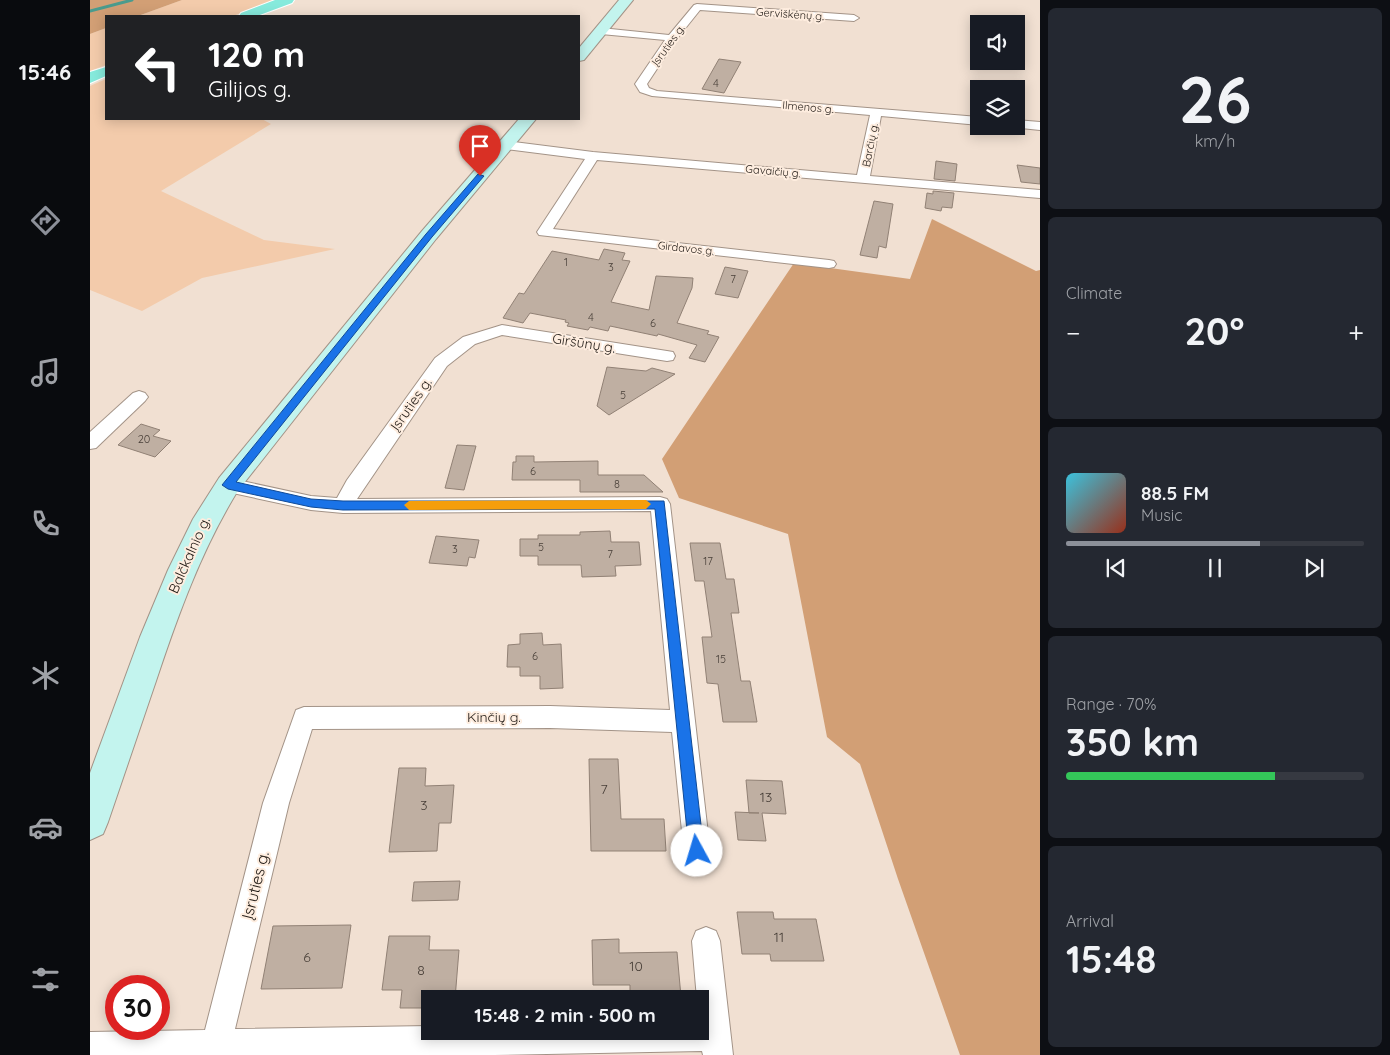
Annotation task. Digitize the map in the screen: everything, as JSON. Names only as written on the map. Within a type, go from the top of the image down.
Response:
[{"type":"main road","points":[[249,15],[287,0]]},
{"type":"main road","points":[[90,78],[105,71]]},
{"type":"street","points":[[580,56],[626,0]]},
{"type":"street","name":"Gerviškėnų g.","points":[[697,7],[854,18]]},
{"type":"street","name":"Įsruties g.","points":[[641,84],[672,38],[697,7]]},
{"type":"street","points":[[601,31],[672,38]]},
{"type":"street","name":"Ilmenos g.","points":[[641,84],[644,90],[656,94],[970,120]]},
{"type":"street","name":"Barčių g.","points":[[863,178],[876,113]]},
{"type":"street","name":"Balčkalnio g.","points":[[90,822],[167,605],[193,543],[209,512],[228,485],[429,236],[527,120]]},
{"type":"street","points":[[1025,125],[1040,126]]},
{"type":"street","name":"Gavaičių g.","points":[[506,146],[593,156],[1040,194]]},
{"type":"street","name":"Girdavos g.","points":[[593,156],[544,232],[829,264]]},
{"type":"street","name":"Įsruties g.","points":[[343,506],[354,485],[441,362],[454,350],[476,336],[502,330]]},
{"type":"street","name":"Giršūnų g.","points":[[502,330],[667,356]]},
{"type":"street","points":[[90,443],[139,397]]},
{"type":"street","points":[[228,485],[311,503],[343,506],[660,504],[697,851]]},
{"type":"street","name":"Kinčių g.","points":[[304,718],[550,717],[683,721]]},
{"type":"street","name":"Įsruties g.","points":[[215,1050],[276,803],[304,718]]},
{"type":"street","points":[[90,1047],[215,1050],[717,1046],[706,941]]},
{"type":"shaded area","points":[[90,0],[182,0],[141,15],[105,15],[105,28],[90,34]]},
{"type":"shaded area","points":[[182,0],[275,0],[236,15],[141,15]]},
{"type":"shaded area","points":[[105,28],[105,65],[90,71],[90,34]]},
{"type":"shaded area","points":[[105,79],[105,120],[264,120],[271,124],[161,191],[264,240],[335,249],[202,278],[142,311],[90,290],[90,86]]},
{"type":"shaded area","points":[[932,219],[1036,271],[1040,270],[1040,1055],[960,1055],[860,764],[827,737],[788,534],[679,498],[662,459],[794,263],[910,279]]},
{"type":"building","points":[[719,59],[741,62],[724,93],[702,89]]},
{"type":"building","points":[[936,161],[957,164],[955,181],[934,179]]},
{"type":"building","points":[[1017,165],[1040,168],[1040,184],[1021,182]]},
{"type":"building","points":[[933,191],[954,193],[952,208],[942,207],[941,211],[925,208],[927,193],[933,194]]},
{"type":"building","points":[[874,201],[893,204],[886,248],[879,246],[877,258],[860,255]]},
{"type":"building","points":[[604,249],[625,253],[622,260],[630,261],[611,302],[649,310],[656,276],[693,278],[692,288],[677,323],[709,331],[707,334],[719,337],[705,362],[689,358],[697,345],[658,334],[657,336],[610,326],[608,331],[590,327],[588,330],[567,326],[569,323],[565,322],[566,320],[530,313],[523,323],[503,318],[519,293],[524,294],[552,251],[599,260]]},
{"type":"building","points":[[725,267],[748,271],[738,298],[715,294]]},
{"type":"building","points":[[607,367],[646,371],[652,368],[675,374],[609,415],[597,406]]},
{"type":"building","points":[[141,424],[160,430],[153,436],[171,441],[155,457],[118,445]]},
{"type":"building","points":[[457,445],[476,446],[464,490],[445,488]]},
{"type":"building","points":[[516,456],[534,456],[534,462],[598,461],[598,475],[644,475],[663,492],[580,492],[580,480],[512,480],[513,462],[516,462]]},
{"type":"building","points":[[610,531],[611,542],[639,542],[641,565],[615,566],[616,576],[582,577],[581,565],[538,565],[538,556],[520,556],[520,539],[538,539],[538,535],[580,535],[580,532]]},
{"type":"building","points":[[436,536],[479,540],[475,558],[469,557],[467,566],[429,563]]},
{"type":"building","points":[[690,543],[720,543],[726,579],[734,579],[739,613],[731,613],[741,681],[750,681],[757,722],[723,722],[718,684],[707,683],[702,637],[712,637],[704,581],[695,581]]},
{"type":"building","points":[[542,633],[543,645],[561,644],[563,688],[540,689],[540,676],[520,676],[520,667],[507,667],[508,645],[520,644],[520,634]]},
{"type":"building","points":[[589,759],[618,759],[621,819],[664,819],[666,851],[591,851]]},
{"type":"building","points":[[399,768],[426,768],[425,786],[454,785],[451,823],[439,823],[437,851],[389,852]]},
{"type":"building","points":[[746,780],[782,781],[786,814],[762,813],[766,841],[738,840],[735,812],[749,813]]},
{"type":"building","points":[[460,881],[458,900],[412,901],[414,882]]},
{"type":"building","points":[[737,912],[773,912],[774,919],[816,919],[824,961],[771,961],[770,954],[742,954]]},
{"type":"building","points":[[351,925],[342,988],[261,989],[273,926]]},
{"type":"building","points":[[389,936],[430,936],[429,950],[459,950],[456,990],[421,990],[421,1008],[400,1008],[402,990],[382,990]]},
{"type":"building","points":[[619,939],[619,953],[677,952],[680,990],[630,990],[630,985],[593,985],[592,940]]},
{"type":"waterway","points":[[90,11],[132,0]]},
{"type":"slow traffic","points":[[409,505],[646,504]]},
{"type":"route","points":[[480,176],[429,236],[228,485],[311,503],[343,506],[660,504],[697,851]]}]
